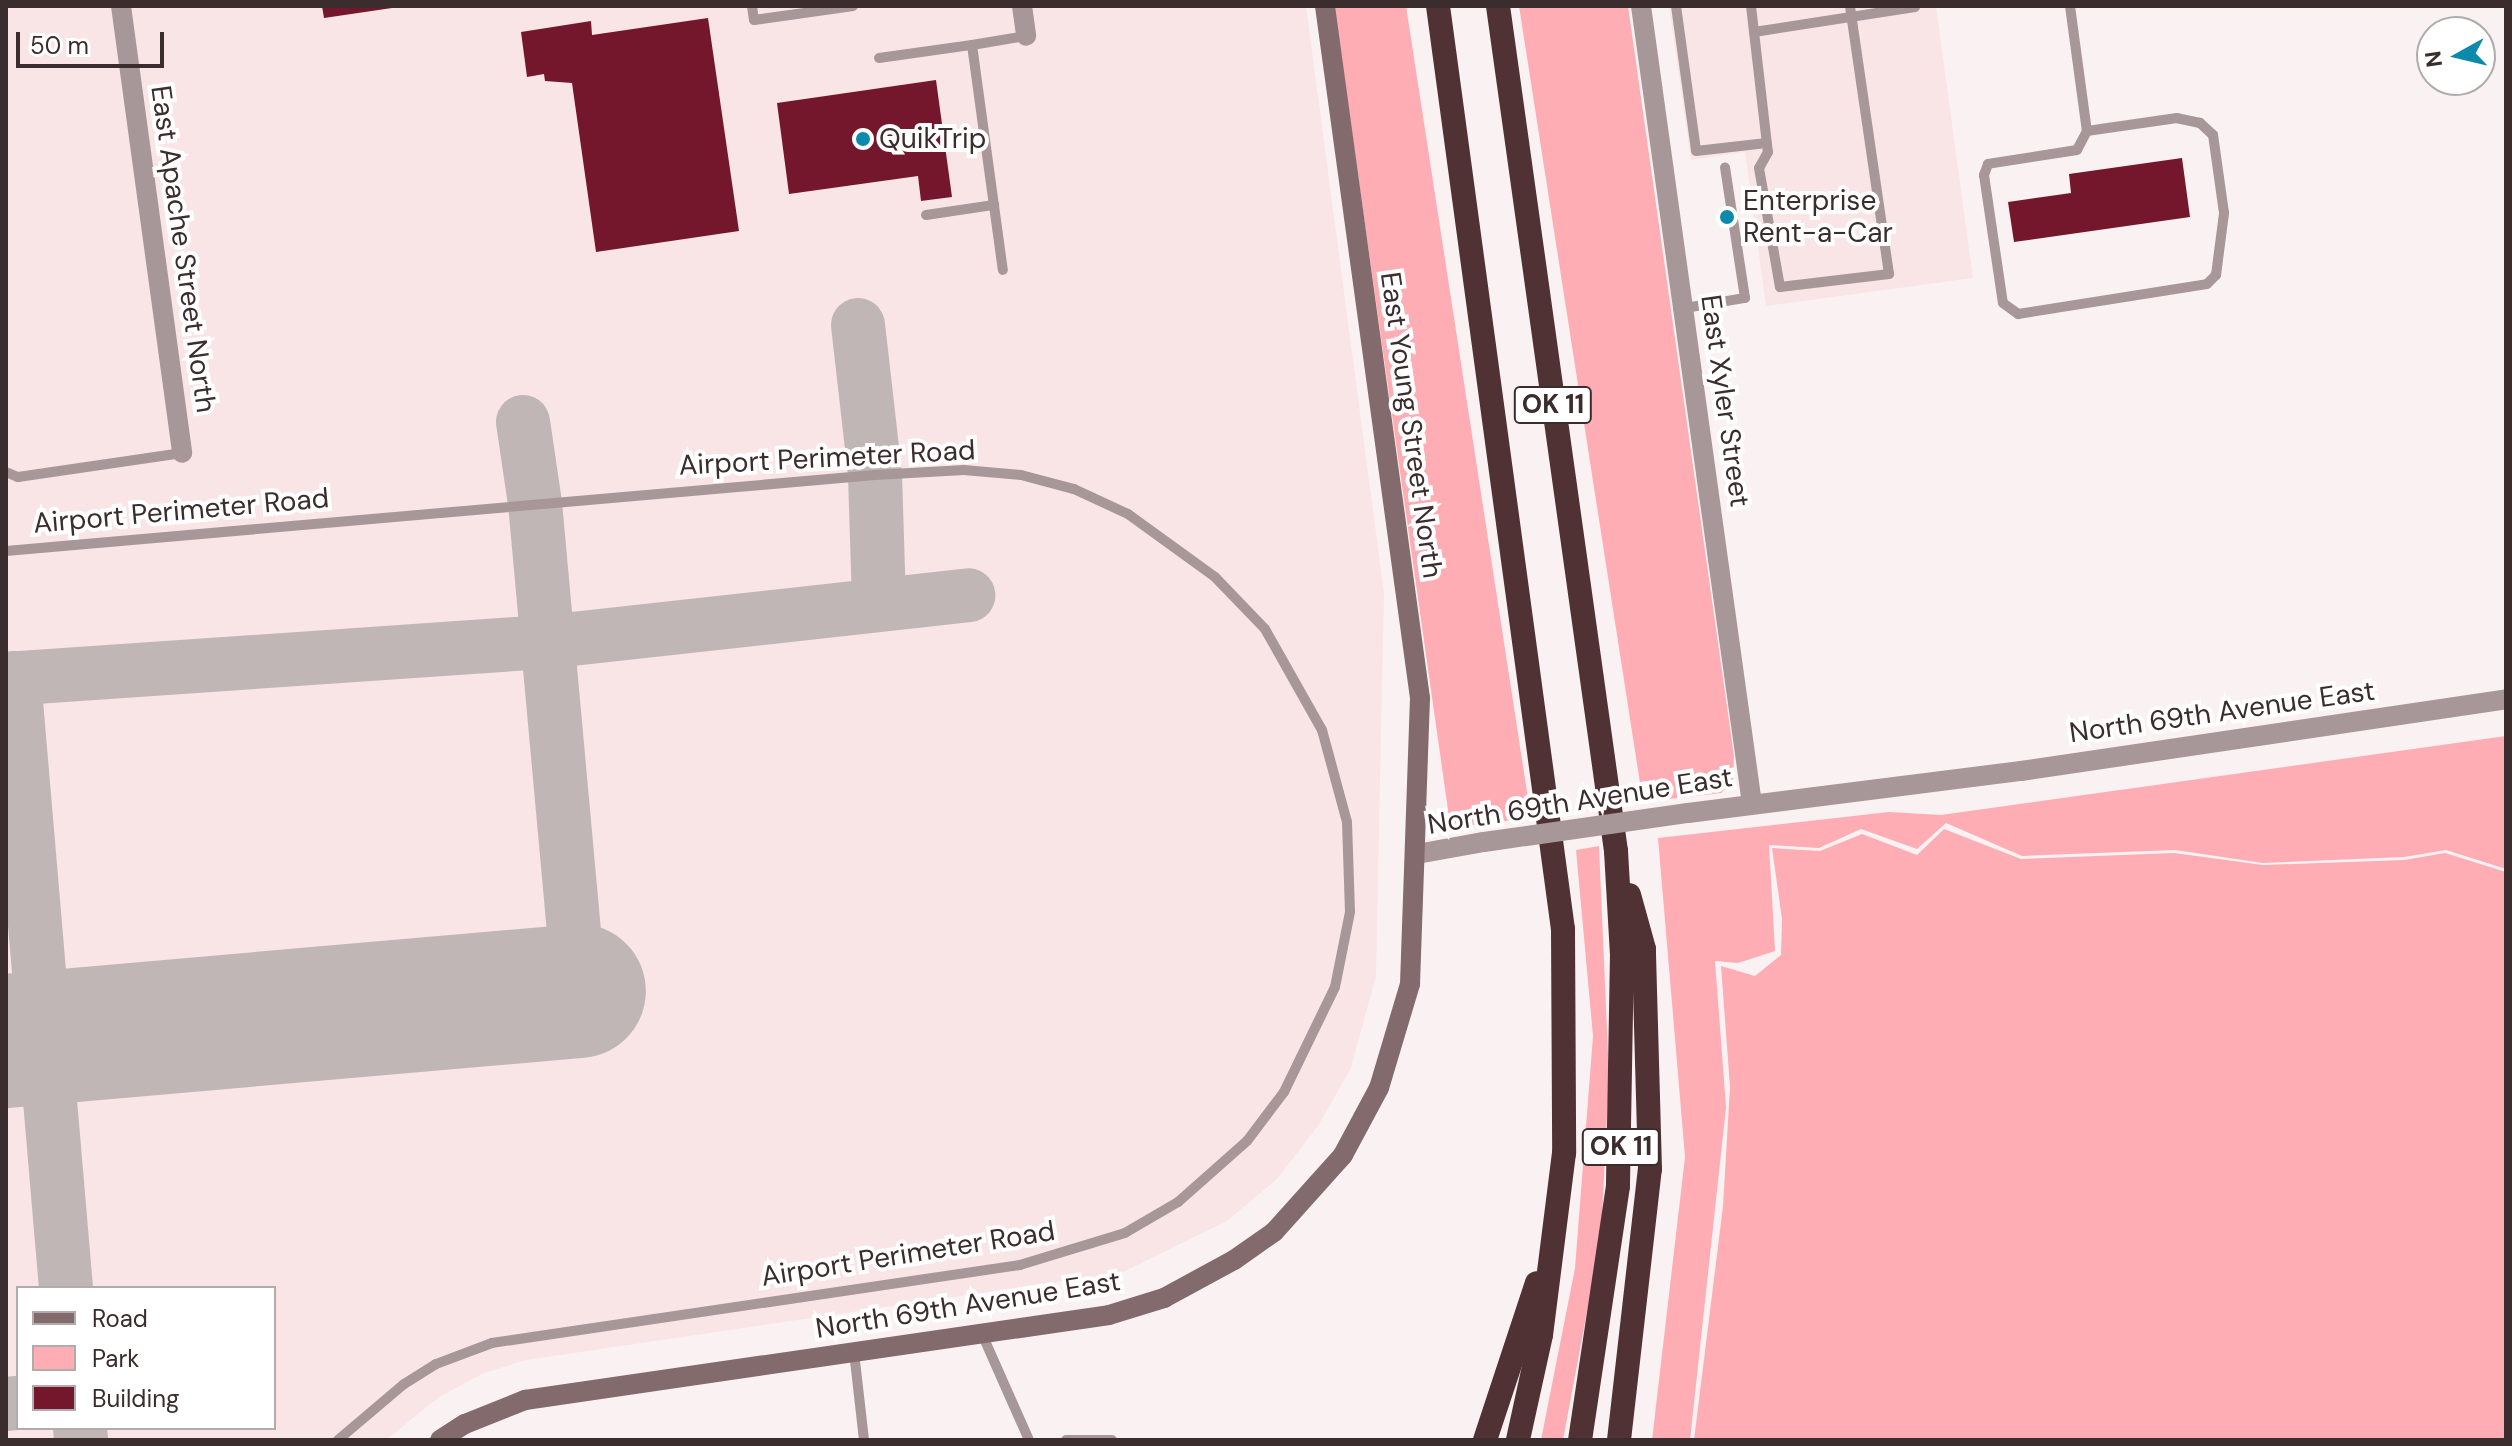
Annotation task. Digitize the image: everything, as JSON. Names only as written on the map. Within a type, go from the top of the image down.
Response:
[{"type":"highway","points":[[1427,6],[1455,125]]},
{"type":"highway","name":"OK 11","points":[[1438,6],[1563,929],[1564,1139],[1557,1224],[1541,1335],[1518,1440]]},
{"type":"highway","name":"OK 11","points":[[1498,6],[1616,851],[1624,1017],[1621,1146],[1612,1254],[1580,1440]]},
{"type":"highway","points":[[1616,851],[1644,949],[1650,1088],[1645,1229],[1619,1440]]},
{"type":"highway","points":[[1485,1440],[1557,1224]]},
{"type":"street","name":"East Apache Street North","points":[[121,6],[182,453]]},
{"type":"street","points":[[1022,6],[1026,36]]},
{"type":"street","name":"East Young Street North","points":[[1325,6],[1420,698],[1417,854]]},
{"type":"street","name":"East Xyler Street","points":[[1641,6],[1752,804]]},
{"type":"street","name":"North 69th Avenue East","points":[[440,1440],[465,1424],[525,1400],[1109,1315],[1164,1298],[1234,1260],[1308,1198],[1362,1122],[1398,1036],[1410,984],[1417,854],[1752,804],[2021,771],[2506,699]]},
{"type":"lane","points":[[752,6],[754,20],[853,6]]},
{"type":"lane","points":[[1676,6],[1696,151],[1767,143]]},
{"type":"lane","points":[[1751,6],[1767,143],[1759,168],[1780,287],[1889,274],[1851,12]]},
{"type":"lane","points":[[2070,6],[2087,131],[2077,150],[1988,164],[1984,175],[2003,303],[2018,314],[2207,284],[2216,275],[2224,213],[2213,135],[2200,123],[2177,118],[2087,131]]},
{"type":"lane","points":[[1754,32],[1851,12],[1915,7]]},
{"type":"lane","points":[[879,58],[1026,36]]},
{"type":"lane","points":[[972,45],[1003,270]]},
{"type":"lane","points":[[1685,308],[1745,298],[1725,168]]},
{"type":"lane","points":[[926,215],[994,205]]},
{"type":"lane","points":[[6,472],[18,477],[182,453]]},
{"type":"lane","name":"Airport Perimeter Road","points":[[6,551],[875,475],[964,470],[1021,475],[1074,489],[1128,514],[1215,577],[1265,629],[1322,730],[1347,822],[1350,912],[1335,987],[1284,1092],[1247,1141],[1178,1202],[1125,1233],[1020,1265],[492,1343],[436,1364],[404,1384],[338,1440]]},
{"type":"lane","points":[[982,1334],[1029,1440]]},
{"type":"lane","points":[[854,1352],[864,1440]]},
{"type":"lane","points":[[1066,1440],[1112,1440]]},
{"type":"shaded area","points":[[6,6],[1306,6],[1384,593],[1376,976],[1351,1068],[1318,1126],[1277,1179],[1227,1221],[1123,1272],[526,1360],[482,1374],[439,1397],[386,1440],[6,1440]]},
{"type":"shaded area","points":[[1669,6],[1936,6],[1973,278],[1766,306],[1745,152],[1691,160]]},
{"type":"green space","points":[[1334,6],[1406,6],[1531,818],[1457,827],[1449,817]]},
{"type":"green space","points":[[1519,6],[1628,6],[1734,756],[1733,782],[1721,793],[1643,802]]},
{"type":"green space","points":[[2506,736],[2506,869],[2446,850],[2404,857],[2263,863],[2175,850],[2022,856],[1946,823],[1917,849],[1861,829],[1819,848],[1769,845],[1775,951],[1738,963],[1715,961],[1726,1107],[1690,1440],[1652,1440],[1685,1157],[1658,838],[1889,812],[1941,815]]},
{"type":"green space","points":[[1944,829],[2021,859],[2174,853],[2263,865],[2404,860],[2445,853],[2506,872],[2506,1440],[1694,1440],[1723,1206],[1730,1087],[1721,966],[1755,976],[1781,955],[1782,919],[1772,848],[1820,851],[1862,834],[1917,855]]},
{"type":"green space","points":[[1599,846],[1609,1076],[1601,1237],[1563,1440],[1541,1440],[1575,1268],[1593,1036],[1576,850]]},
{"type":"building","points":[[322,6],[392,6],[392,8],[324,18]]},
{"type":"building","points":[[708,18],[739,231],[596,252],[572,83],[545,81],[544,74],[527,77],[521,32],[591,21],[592,35]]},
{"type":"building","name":"QuikTrip","points":[[936,80],[952,197],[921,201],[918,176],[789,194],[777,103]]},
{"type":"building","points":[[2182,158],[2190,217],[2014,242],[2008,202],[2071,193],[2069,174]]},
{"type":"taxiway","points":[[858,325],[875,475],[879,604]]},
{"type":"taxiway","points":[[523,422],[535,503],[579,991]]},
{"type":"taxiway","points":[[6,679],[545,642],[968,595]]},
{"type":"taxiway","points":[[14,678],[66,1286]]},
{"type":"taxiway","points":[[6,1404],[16,1403]]},
{"type":"taxiway","points":[[80,1430],[81,1440]]},
{"type":"runway","points":[[6,1041],[579,991]]},
{"type":"place","name":"QuikTrip","points":[[863,139]]},
{"type":"place","name":"Enterprise Rent-a-Car","points":[[1727,217]]}]
